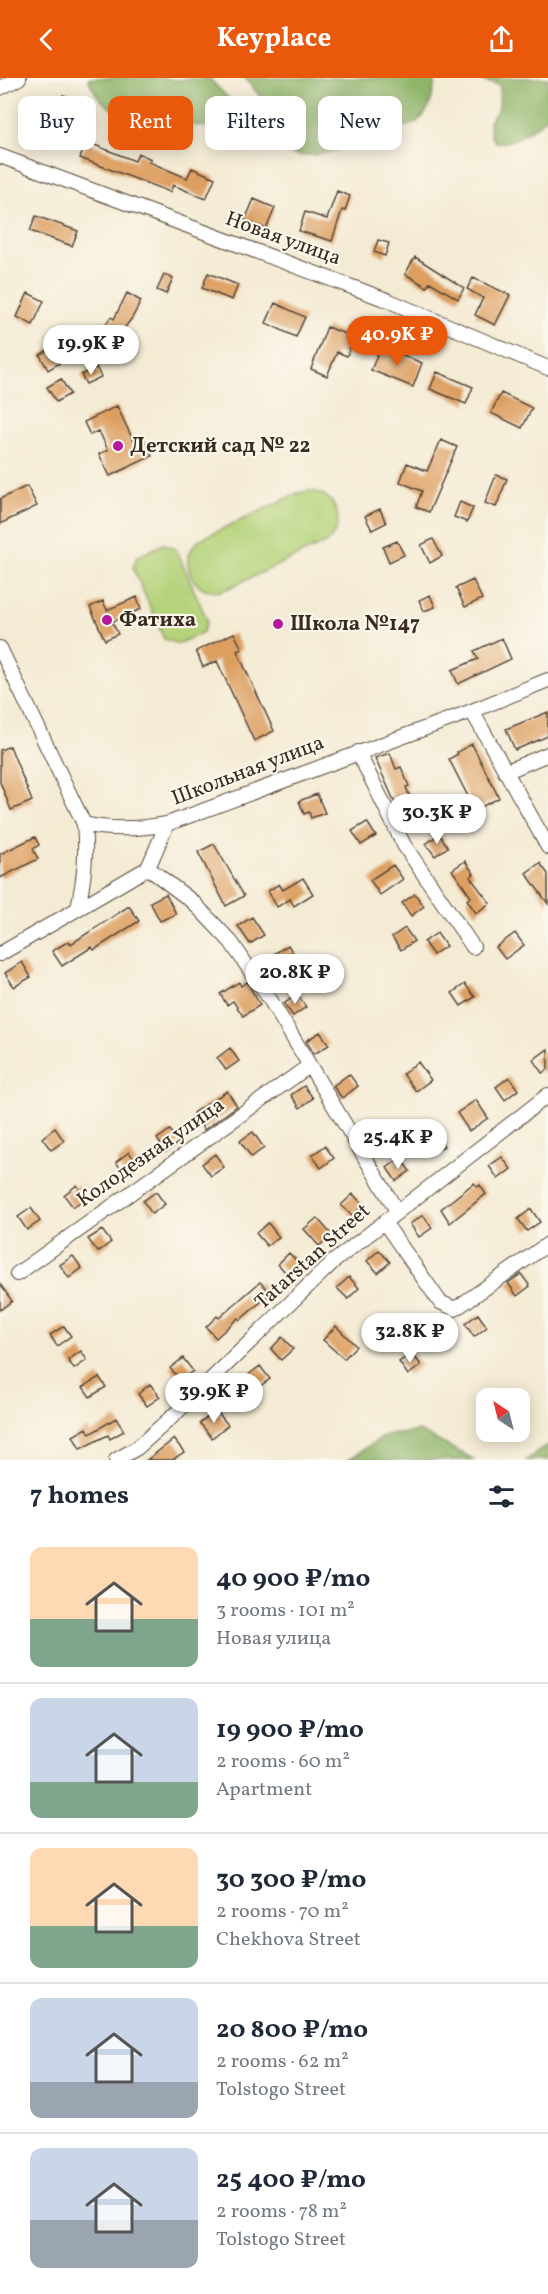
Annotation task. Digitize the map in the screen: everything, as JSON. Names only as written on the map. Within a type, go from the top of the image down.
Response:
[{"type":"street","points":[[0,88],[19,78]]},
{"type":"street","name":"Новая улица","points":[[0,156],[387,300],[548,368]]},
{"type":"street","points":[[0,648],[84,824],[87,850],[85,875],[78,908]]},
{"type":"street","name":"Школьная улица","points":[[148,868],[167,824],[472,711],[548,680]]},
{"type":"street","points":[[472,711],[548,847]]},
{"type":"street","points":[[358,752],[405,845],[473,947]]},
{"type":"street","points":[[505,771],[548,754]]},
{"type":"street","points":[[84,824],[98,828],[120,829],[167,824]]},
{"type":"street","points":[[0,954],[148,868],[193,902],[231,942],[271,1001],[397,1211]]},
{"type":"street","name":"Колодезная улица","points":[[17,1274],[309,1066]]},
{"type":"street","name":"Tatarstan Street","points":[[116,1460],[137,1448],[174,1416],[333,1262],[548,1095]]},
{"type":"street","points":[[384,1222],[440,1302],[455,1309],[548,1244]]},
{"type":"green space","points":[[88,78],[174,80],[209,78],[226,96],[205,96],[205,126],[193,125],[193,96],[108,96],[108,106],[93,89]]},
{"type":"green space","points":[[245,78],[435,78],[433,95],[423,116],[414,123],[404,126],[402,126],[402,96],[318,96],[318,150],[335,150],[322,154],[294,155],[285,150],[306,150],[306,96],[260,96]]},
{"type":"green space","points":[[479,78],[548,78],[548,117],[517,138],[495,142],[491,136],[489,122],[499,108],[500,85],[485,82]]},
{"type":"green space","points":[[309,491],[326,497],[336,510],[337,526],[327,542],[222,591],[211,591],[195,582],[188,566],[192,548],[199,540],[298,493]]},
{"type":"green space","points":[[163,544],[176,549],[207,620],[203,632],[178,644],[164,639],[133,568],[137,557]]},
{"type":"green space","points":[[419,1431],[475,1460],[348,1460],[384,1436]]},
{"type":"green space","points":[[548,1445],[548,1460],[526,1460]]},
{"type":"building","points":[[96,146],[135,161],[138,153],[151,159],[149,162],[187,178],[192,168],[215,178],[206,199],[173,185],[170,192],[80,158],[84,150],[96,150]]},
{"type":"building","points":[[337,191],[350,196],[345,211],[342,210],[332,241],[299,231],[305,212],[327,219]]},
{"type":"building","points":[[254,199],[275,208],[266,229],[245,220]]},
{"type":"building","points":[[36,216],[78,231],[72,246],[30,231]]},
{"type":"building","points":[[378,240],[389,243],[385,256],[374,252]]},
{"type":"building","points":[[415,257],[464,288],[458,299],[430,282],[427,287],[405,274]]},
{"type":"building","points":[[208,273],[238,285],[232,300],[202,288]]},
{"type":"building","points":[[164,275],[173,278],[166,294],[157,290]]},
{"type":"building","points":[[473,278],[510,295],[495,325],[475,315],[483,298],[467,289]]},
{"type":"building","points":[[28,293],[44,301],[33,325],[17,317]]},
{"type":"building","points":[[127,293],[141,301],[132,318],[113,343],[99,333],[111,317],[114,319]]},
{"type":"building","points":[[275,303],[305,317],[296,337],[266,323]]},
{"type":"building","points":[[327,327],[354,337],[347,356],[337,352],[327,376],[311,369]]},
{"type":"building","points":[[54,346],[63,361],[48,370],[40,355]]},
{"type":"building","points":[[381,346],[422,363],[413,387],[371,370]]},
{"type":"building","points":[[96,367],[101,377],[86,384],[81,375]]},
{"type":"building","points":[[437,372],[473,387],[466,404],[430,389]]},
{"type":"building","points":[[61,379],[70,394],[56,402],[47,387]]},
{"type":"building","points":[[501,393],[532,408],[522,428],[491,413]]},
{"type":"building","points":[[117,406],[133,440],[142,436],[152,456],[110,476],[99,454],[108,450],[99,431],[90,435],[84,422]]},
{"type":"building","points":[[441,440],[457,447],[429,512],[416,507],[422,491],[400,482],[407,463],[427,471]]},
{"type":"building","points":[[496,475],[507,479],[496,507],[485,503]]},
{"type":"building","points":[[27,486],[37,506],[0,524],[0,499]]},
{"type":"building","points":[[460,502],[473,508],[467,522],[454,517]]},
{"type":"building","points":[[380,509],[386,523],[372,530],[365,516]]},
{"type":"building","points":[[433,539],[442,556],[430,563],[421,545]]},
{"type":"building","points":[[397,541],[404,555],[389,562],[383,547]]},
{"type":"building","points":[[473,580],[482,599],[465,607],[456,588]]},
{"type":"building","points":[[430,595],[435,607],[424,611],[419,600]]},
{"type":"building","name":"Фатиха","points":[[137,597],[141,609],[112,622],[118,634],[105,640],[90,607],[103,601],[107,610]]},
{"type":"building","points":[[234,633],[242,649],[237,651],[274,731],[254,741],[217,661],[203,667],[196,651]]},
{"type":"building","points":[[502,638],[511,659],[458,684],[452,670],[478,659],[474,651]]},
{"type":"building","points":[[548,712],[548,736],[515,750],[506,729]]},
{"type":"building","points":[[472,744],[499,798],[475,810],[449,759]]},
{"type":"building","points":[[10,746],[32,801],[11,810],[0,782],[0,750]]},
{"type":"building","points":[[390,753],[396,769],[401,767],[409,786],[406,787],[410,798],[407,800],[414,811],[404,817],[396,805],[375,758]]},
{"type":"building","points":[[317,794],[325,813],[311,818],[309,812],[304,814],[299,801]]},
{"type":"building","points":[[367,822],[376,836],[361,845],[352,831]]},
{"type":"building","points":[[439,834],[448,847],[435,856],[426,844]]},
{"type":"building","points":[[35,837],[39,845],[33,849],[38,859],[0,878],[0,854]]},
{"type":"building","points":[[214,844],[244,896],[226,906],[198,852]]},
{"type":"building","points":[[465,861],[474,874],[470,877],[490,903],[476,913],[467,900],[471,897],[452,870]]},
{"type":"building","points":[[540,863],[548,874],[548,904],[526,873]]},
{"type":"building","points":[[393,865],[403,879],[380,895],[370,880]]},
{"type":"building","points":[[303,878],[313,894],[294,906],[290,899],[277,907],[268,891],[279,884],[283,890]]},
{"type":"building","points":[[166,894],[176,914],[160,921],[150,902]]},
{"type":"building","points":[[415,894],[424,906],[411,916],[402,903]]},
{"type":"building","points":[[129,906],[139,921],[94,950],[92,947],[62,966],[52,951],[69,941],[71,944]]},
{"type":"building","points":[[252,917],[264,935],[250,944],[238,926]]},
{"type":"building","points":[[405,928],[414,941],[401,950],[392,937]]},
{"type":"building","points":[[437,933],[446,946],[433,955],[424,942]]},
{"type":"building","points":[[515,933],[524,945],[505,959],[496,947]]},
{"type":"building","points":[[288,945],[305,973],[293,980],[290,974],[275,984],[261,962]]},
{"type":"building","points":[[22,962],[31,977],[14,987],[5,973]]},
{"type":"building","points":[[239,982],[241,986],[247,982],[260,1005],[243,1016],[233,1001],[227,1005],[220,994]]},
{"type":"building","points":[[465,984],[475,997],[461,1006],[452,993]]},
{"type":"building","points":[[297,994],[306,1007],[293,1016],[284,1004]]},
{"type":"building","points":[[320,1032],[329,1045],[314,1054],[306,1041]]},
{"type":"building","points":[[230,1048],[239,1061],[226,1070],[217,1058]]},
{"type":"building","points":[[548,1049],[548,1069],[542,1073],[533,1060]]},
{"type":"building","points":[[418,1062],[431,1080],[416,1091],[403,1074]]},
{"type":"building","points":[[349,1074],[358,1086],[342,1098],[333,1086]]},
{"type":"building","points":[[509,1077],[518,1090],[505,1100],[496,1087]]},
{"type":"building","points":[[304,1086],[313,1098],[300,1108],[291,1095]]},
{"type":"building","points":[[227,1091],[237,1106],[204,1130],[193,1113]]},
{"type":"building","points":[[476,1100],[488,1118],[469,1131],[457,1113]]},
{"type":"building","points":[[430,1125],[444,1146],[430,1155],[416,1134]]},
{"type":"building","points":[[55,1128],[64,1141],[51,1150],[42,1138]]},
{"type":"building","points":[[170,1130],[179,1142],[166,1152],[157,1139]]},
{"type":"building","points":[[253,1132],[264,1148],[251,1157],[240,1141]]},
{"type":"building","points":[[325,1146],[334,1158],[321,1168],[312,1155]]},
{"type":"building","points":[[129,1152],[138,1165],[125,1175],[116,1162]]},
{"type":"building","points":[[215,1154],[224,1167],[211,1176],[202,1164]]},
{"type":"building","points":[[502,1157],[511,1169],[498,1179],[489,1166]]},
{"type":"building","points":[[400,1158],[410,1171],[396,1181],[387,1168]]},
{"type":"building","points":[[474,1183],[478,1187],[480,1185],[486,1194],[450,1223],[441,1209]]},
{"type":"building","points":[[77,1185],[86,1198],[73,1207],[64,1195]]},
{"type":"building","points":[[156,1192],[165,1204],[152,1214],[143,1201]]},
{"type":"building","points":[[353,1194],[363,1205],[352,1216],[341,1205]]},
{"type":"building","points":[[31,1208],[40,1221],[27,1230],[18,1217]]},
{"type":"building","points":[[531,1209],[540,1222],[527,1231],[518,1219]]},
{"type":"building","points":[[423,1215],[432,1228],[419,1237],[410,1224]]},
{"type":"building","points":[[317,1218],[332,1235],[319,1246],[304,1229]]},
{"type":"building","points":[[268,1223],[279,1237],[267,1246],[256,1233]]},
{"type":"building","points":[[102,1230],[111,1242],[98,1252],[88,1239]]},
{"type":"building","points":[[379,1250],[390,1262],[378,1273],[367,1261]]},
{"type":"building","points":[[289,1253],[300,1264],[288,1275],[278,1264]]},
{"type":"building","points":[[73,1256],[82,1268],[69,1278],[60,1265]]},
{"type":"building","points":[[521,1274],[530,1286],[517,1296],[508,1283]]},
{"type":"building","points":[[349,1277],[359,1288],[348,1299],[337,1288]]},
{"type":"building","points":[[260,1282],[271,1293],[216,1338],[206,1327]]},
{"type":"building","points":[[0,1284],[12,1301],[0,1310]]},
{"type":"building","points":[[478,1314],[487,1327],[474,1337],[465,1324]]},
{"type":"building","points":[[64,1326],[71,1336],[57,1346],[50,1335]]},
{"type":"building","points":[[336,1326],[356,1346],[344,1359],[323,1340]]},
{"type":"building","points":[[445,1326],[454,1339],[441,1348],[432,1335]]},
{"type":"building","points":[[282,1337],[293,1349],[281,1360],[271,1349]]},
{"type":"building","points":[[81,1351],[87,1360],[74,1369],[68,1360]]},
{"type":"building","points":[[412,1353],[421,1365],[408,1375],[399,1362]]},
{"type":"building","points":[[183,1358],[193,1371],[180,1380],[170,1368]]},
{"type":"building","points":[[260,1366],[270,1379],[246,1396],[234,1381],[242,1375],[244,1378]]},
{"type":"building","points":[[99,1377],[106,1387],[90,1397],[83,1387]]},
{"type":"building","points":[[150,1384],[160,1397],[147,1406],[138,1394]]},
{"type":"building","points":[[216,1410],[228,1425],[212,1438],[200,1423]]},
{"type":"building","points":[[116,1418],[124,1431],[110,1439],[108,1435],[80,1449],[73,1436],[87,1428],[90,1434]]},
{"type":"building","points":[[174,1439],[184,1452],[172,1460],[147,1460]]},
{"type":"place","name":"Детский сад № 22","points":[[118,446]]},
{"type":"place","name":"Фатиха","points":[[107,620]]},
{"type":"place","name":"Школа №147","points":[[278,624]]}]
